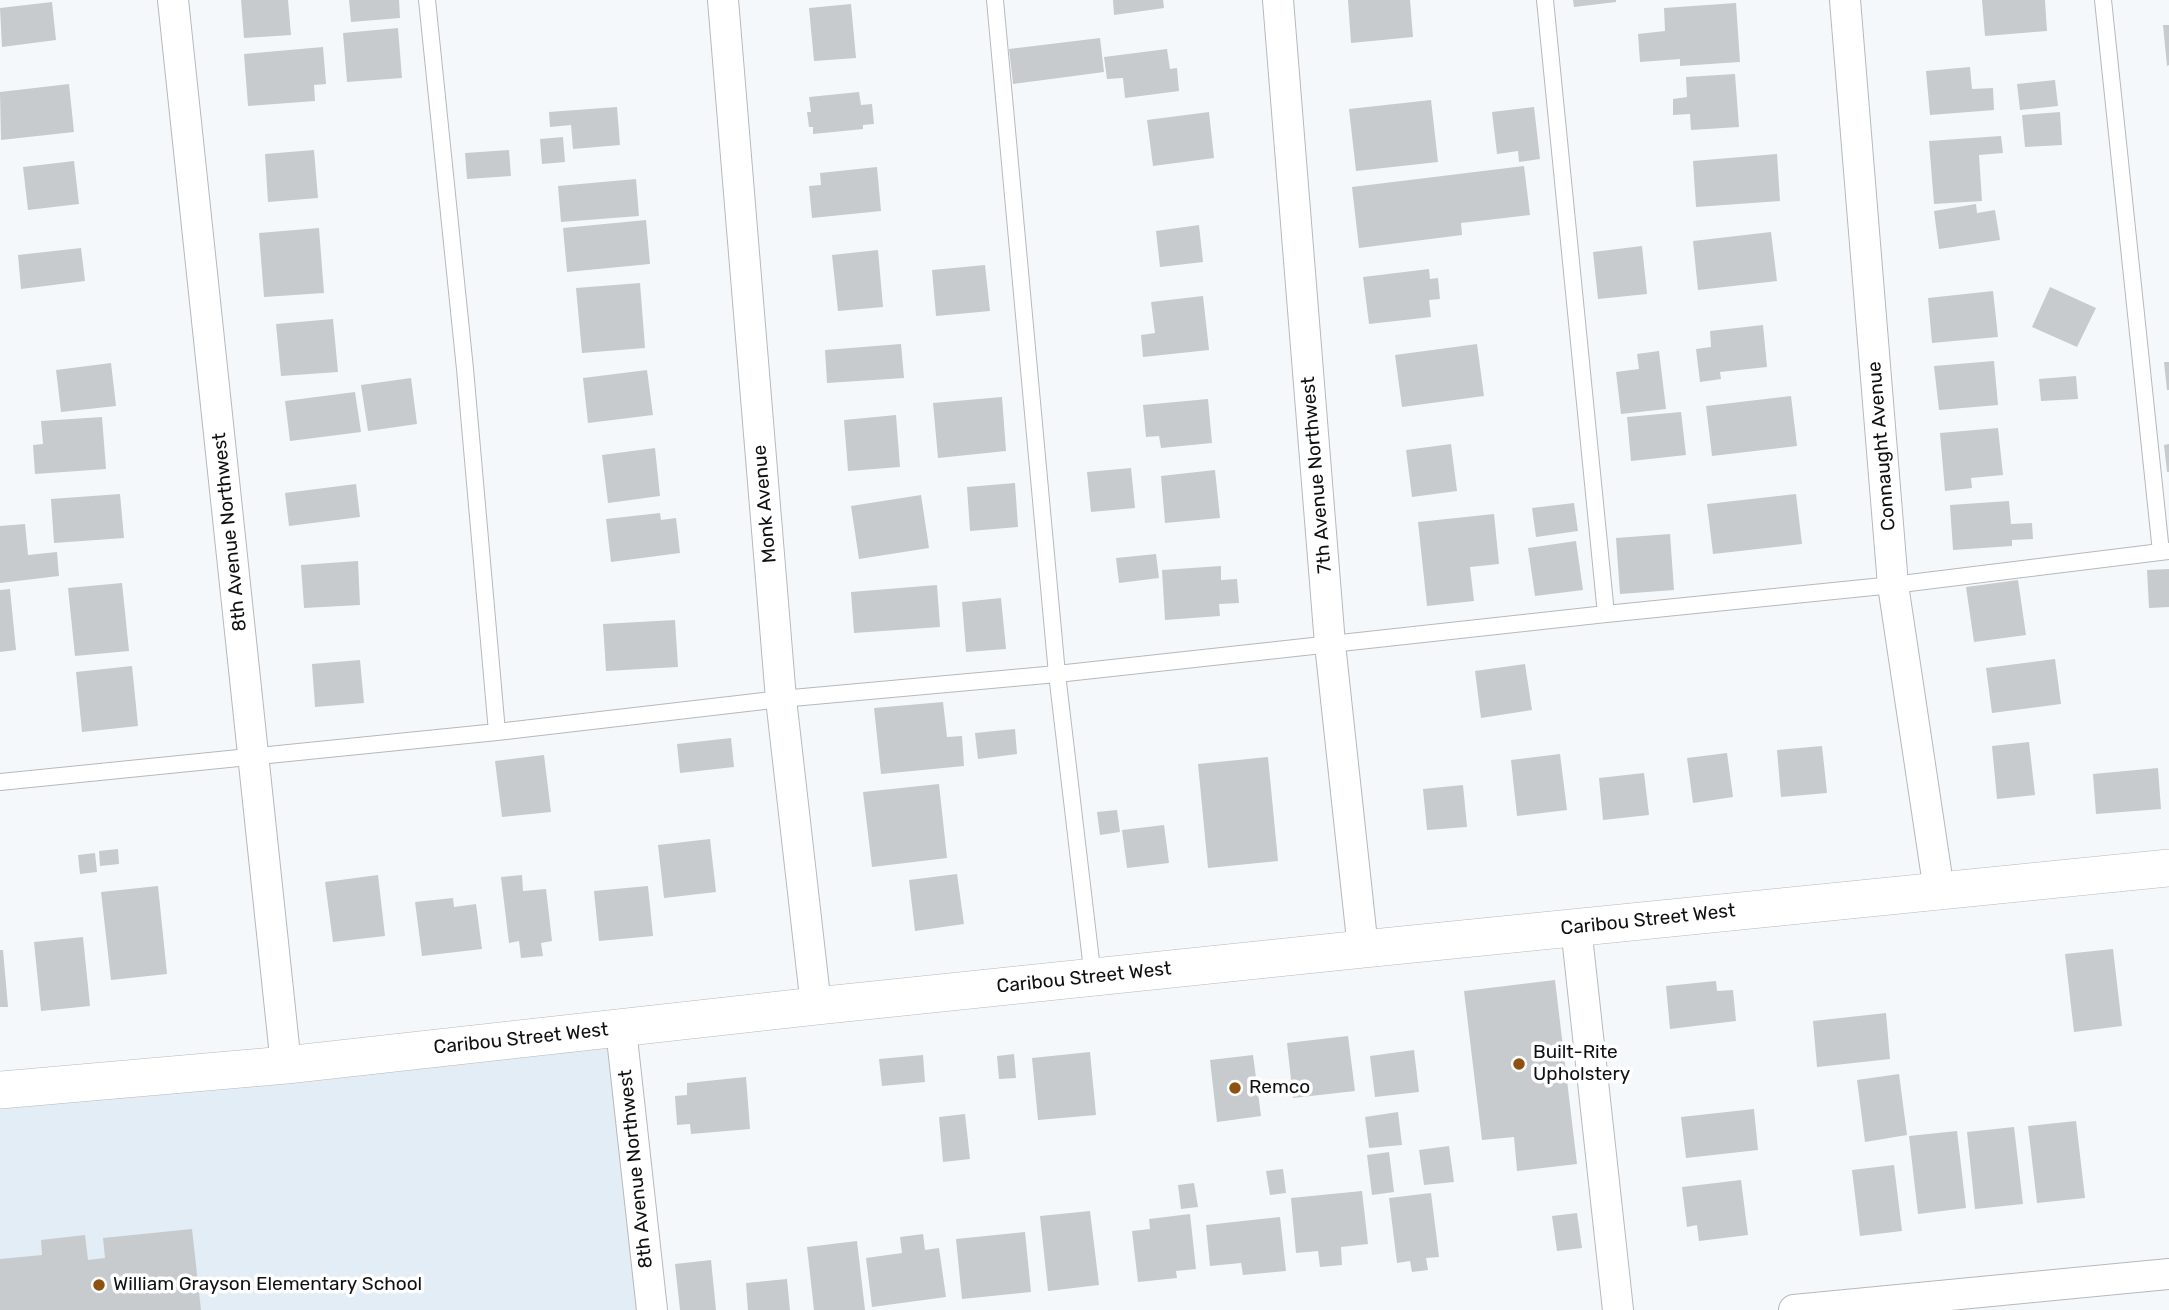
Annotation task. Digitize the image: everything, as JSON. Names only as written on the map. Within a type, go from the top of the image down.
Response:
[{"type":"street","name":"8th Avenue Northwest","points":[[173,0],[286,1065]]},
{"type":"street","name":"Monk Avenue","points":[[723,0],[781,699],[816,1006]]},
{"type":"street","name":"7th Avenue Northwest","points":[[1278,0],[1330,644],[1363,949]]},
{"type":"street","name":"Connaught Avenue","points":[[1845,0],[1894,586],[1939,891]]},
{"type":"street","name":"Caribou Street West","points":[[0,1090],[286,1065],[816,1006],[2169,867]]},
{"type":"street","points":[[1576,927],[1618,1310]]},
{"type":"street","name":"8th Avenue Northwest","points":[[621,1029],[652,1310]]},
{"type":"street","points":[[1794,1310],[2169,1274]]},
{"type":"lane","points":[[427,0],[465,369],[498,732]]},
{"type":"lane","points":[[995,0],[1057,674],[1093,978]]},
{"type":"lane","points":[[1545,0],[1606,614]]},
{"type":"lane","points":[[0,782],[498,732],[781,699],[1057,674],[1606,614],[1894,586],[2165,551],[2103,0]]},
{"type":"shaded area","points":[[621,1029],[652,1310],[0,1310],[0,1100]]},
{"type":"building","points":[[241,0],[288,0],[291,35],[244,38]]},
{"type":"building","points":[[349,0],[399,0],[400,18],[351,22]]},
{"type":"building","points":[[1113,0],[1163,0],[1164,8],[1114,15]]},
{"type":"building","points":[[1348,0],[1410,0],[1413,37],[1351,43]]},
{"type":"building","points":[[1573,0],[1616,0],[1616,2],[1574,7]]},
{"type":"building","points":[[1982,0],[2045,0],[2047,31],[1985,36]]},
{"type":"building","points":[[52,2],[56,40],[2,47],[0,8]]},
{"type":"building","points":[[1736,3],[1740,62],[1680,66],[1680,59],[1640,62],[1638,34],[1665,31],[1664,8]]},
{"type":"building","points":[[851,4],[856,58],[814,61],[809,8]]},
{"type":"building","points":[[2163,25],[2169,25],[2167,66]]},
{"type":"building","points":[[398,28],[402,78],[347,82],[343,33]]},
{"type":"building","points":[[1100,38],[1104,72],[1013,84],[1009,49]]},
{"type":"building","points":[[323,47],[326,84],[314,85],[315,101],[248,106],[244,54]]},
{"type":"building","points":[[1167,49],[1170,69],[1177,68],[1179,91],[1125,98],[1123,78],[1107,79],[1104,57]]},
{"type":"building","points":[[1970,67],[1972,89],[1993,88],[1994,110],[1930,115],[1926,71]]},
{"type":"building","points":[[1735,74],[1739,127],[1691,130],[1690,114],[1673,115],[1673,99],[1687,97],[1686,77]]},
{"type":"building","points":[[2055,80],[2058,106],[2020,110],[2017,84]]},
{"type":"building","points":[[69,84],[74,132],[1,140],[0,92]]},
{"type":"building","points":[[859,92],[861,105],[872,104],[874,124],[863,125],[863,129],[813,134],[807,112],[811,112],[809,97]]},
{"type":"building","points":[[1431,100],[1438,162],[1356,171],[1349,109]]},
{"type":"building","points":[[617,107],[620,145],[573,149],[571,125],[550,127],[549,112]]},
{"type":"building","points":[[1534,107],[1540,159],[1519,162],[1518,151],[1497,154],[1492,112]]},
{"type":"building","points":[[1209,112],[1214,158],[1153,166],[1147,120]]},
{"type":"building","points":[[2060,112],[2062,145],[2025,147],[2022,115]]},
{"type":"building","points":[[2001,136],[2003,153],[1979,155],[1982,201],[1934,204],[1929,141]]},
{"type":"building","points":[[563,137],[565,162],[542,164],[540,139]]},
{"type":"building","points":[[314,150],[318,198],[268,202],[265,154]]},
{"type":"building","points":[[509,150],[511,176],[467,179],[465,153]]},
{"type":"building","points":[[1777,154],[1780,201],[1696,207],[1693,161]]},
{"type":"building","points":[[74,161],[79,204],[28,210],[23,167]]},
{"type":"building","points":[[1524,166],[1530,215],[1461,223],[1462,235],[1359,248],[1352,187]]},
{"type":"building","points":[[877,167],[881,211],[812,218],[809,186],[821,185],[820,173]]},
{"type":"building","points":[[636,179],[639,216],[561,222],[558,186]]},
{"type":"building","points":[[1976,204],[1977,213],[1995,210],[2000,240],[1939,249],[1934,211]]},
{"type":"building","points":[[646,220],[650,264],[567,272],[563,228]]},
{"type":"building","points":[[1199,225],[1203,262],[1160,267],[1156,231]]},
{"type":"building","points":[[319,228],[324,293],[264,297],[259,233]]},
{"type":"building","points":[[1771,232],[1777,281],[1698,290],[1693,241]]},
{"type":"building","points":[[1642,246],[1647,294],[1598,299],[1593,252]]},
{"type":"building","points":[[81,248],[85,281],[21,289],[18,255]]},
{"type":"building","points":[[878,250],[883,307],[838,311],[832,255]]},
{"type":"building","points":[[985,265],[990,311],[936,316],[932,270]]},
{"type":"building","points":[[1429,269],[1430,279],[1438,278],[1440,299],[1429,300],[1431,317],[1369,324],[1363,277]]},
{"type":"building","points":[[640,283],[645,348],[582,353],[576,288]]},
{"type":"building","points":[[2050,287],[2096,308],[2077,347],[2032,327]]},
{"type":"building","points":[[1993,291],[1998,337],[1932,343],[1928,298]]},
{"type":"building","points":[[1203,296],[1209,350],[1143,357],[1141,335],[1155,333],[1151,302]]},
{"type":"building","points":[[333,319],[338,372],[281,376],[276,324]]},
{"type":"building","points":[[1763,325],[1767,367],[1720,372],[1721,379],[1700,382],[1696,349],[1711,347],[1710,331]]},
{"type":"building","points":[[901,344],[904,378],[827,383],[825,350]]},
{"type":"building","points":[[1477,344],[1484,396],[1402,407],[1395,355]]},
{"type":"building","points":[[1659,351],[1666,409],[1621,414],[1616,372],[1639,369],[1637,354]]},
{"type":"building","points":[[1994,361],[1998,405],[1939,410],[1934,366]]},
{"type":"building","points":[[2164,362],[2169,362],[2169,390],[2167,390]]},
{"type":"building","points":[[111,363],[116,406],[61,412],[56,370]]},
{"type":"building","points":[[647,370],[653,415],[588,423],[583,378]]},
{"type":"building","points":[[2076,376],[2078,399],[2041,401],[2039,379]]},
{"type":"building","points":[[411,378],[417,424],[368,431],[361,385]]},
{"type":"building","points":[[355,392],[361,432],[290,441],[285,401]]},
{"type":"building","points":[[1791,396],[1797,446],[1712,456],[1706,406]]},
{"type":"building","points":[[1002,397],[1006,451],[938,458],[933,403]]},
{"type":"building","points":[[1208,399],[1212,443],[1161,448],[1159,436],[1146,437],[1143,405]]},
{"type":"building","points":[[1681,412],[1686,455],[1631,461],[1627,417]]},
{"type":"building","points":[[896,415],[900,467],[848,471],[844,420]]},
{"type":"building","points":[[102,417],[106,469],[35,474],[33,445],[43,444],[41,421]]},
{"type":"building","points":[[1998,428],[2003,475],[1971,478],[1972,488],[1945,491],[1940,433]]},
{"type":"building","points":[[1451,444],[1457,491],[1412,497],[1406,450]]},
{"type":"building","points":[[2169,444],[2169,472],[2167,472],[2164,445]]},
{"type":"building","points":[[655,448],[660,496],[608,503],[602,455]]},
{"type":"building","points":[[1131,468],[1135,508],[1091,512],[1087,472]]},
{"type":"building","points":[[1215,470],[1220,518],[1165,523],[1161,476]]},
{"type":"building","points":[[1015,483],[1018,527],[970,531],[967,487]]},
{"type":"building","points":[[356,484],[360,517],[289,526],[285,493]]},
{"type":"building","points":[[120,494],[124,538],[54,543],[51,499]]},
{"type":"building","points":[[1796,494],[1802,544],[1713,554],[1707,504]]},
{"type":"building","points":[[921,495],[929,548],[859,559],[851,506]]},
{"type":"building","points":[[2009,501],[2011,524],[2032,523],[2033,539],[2012,540],[2012,546],[1953,550],[1950,505]]},
{"type":"building","points":[[1574,503],[1578,531],[1536,537],[1532,508]]},
{"type":"building","points":[[660,513],[661,520],[676,518],[680,553],[611,562],[606,519]]},
{"type":"building","points":[[1494,514],[1499,564],[1470,567],[1474,601],[1427,606],[1418,522]]},
{"type":"building","points":[[25,524],[28,555],[57,552],[59,576],[0,583],[0,526]]},
{"type":"building","points":[[1670,534],[1674,590],[1620,594],[1616,538]]},
{"type":"building","points":[[1576,541],[1583,590],[1535,596],[1528,548]]},
{"type":"building","points":[[1156,554],[1159,578],[1119,583],[1116,558]]},
{"type":"building","points":[[358,561],[360,605],[304,608],[301,565]]},
{"type":"building","points":[[1221,566],[1221,580],[1237,579],[1239,603],[1219,604],[1220,616],[1165,620],[1162,570]]},
{"type":"building","points":[[2169,569],[2169,607],[2149,608],[2147,570]]},
{"type":"building","points":[[2018,580],[2026,635],[1974,642],[1966,587]]},
{"type":"building","points":[[122,583],[129,651],[75,656],[68,588]]},
{"type":"building","points":[[937,585],[940,627],[854,633],[851,592]]},
{"type":"building","points":[[10,589],[16,650],[0,652],[0,590]]},
{"type":"building","points":[[1001,598],[1006,649],[966,652],[962,602]]},
{"type":"building","points":[[675,620],[678,667],[606,671],[603,624]]},
{"type":"building","points":[[2055,659],[2061,704],[1992,713],[1986,668]]},
{"type":"building","points":[[360,660],[364,703],[315,707],[312,664]]},
{"type":"building","points":[[1525,664],[1532,710],[1481,718],[1475,671]]},
{"type":"building","points":[[132,666],[138,726],[82,732],[76,672]]},
{"type":"building","points":[[943,702],[947,737],[962,736],[964,766],[881,774],[874,708]]},
{"type":"building","points":[[1015,729],[1017,754],[978,759],[975,733]]},
{"type":"building","points":[[731,738],[734,767],[680,773],[677,744]]},
{"type":"building","points":[[2029,742],[2035,795],[1997,799],[1992,746]]},
{"type":"building","points":[[1822,746],[1827,793],[1781,797],[1777,750]]},
{"type":"building","points":[[1727,753],[1733,797],[1693,803],[1687,758]]},
{"type":"building","points":[[1560,754],[1567,810],[1517,816],[1511,760]]},
{"type":"building","points":[[544,755],[551,812],[502,817],[495,761]]},
{"type":"building","points":[[1268,757],[1278,861],[1208,868],[1198,764]]},
{"type":"building","points":[[2158,768],[2161,809],[2096,814],[2093,774]]},
{"type":"building","points":[[1644,773],[1649,815],[1603,820],[1599,778]]},
{"type":"building","points":[[939,784],[947,858],[872,867],[863,792]]},
{"type":"building","points":[[1463,785],[1467,827],[1427,830],[1423,789]]},
{"type":"building","points":[[1117,810],[1120,832],[1100,835],[1097,812]]},
{"type":"building","points":[[1164,825],[1169,863],[1127,868],[1122,830]]},
{"type":"building","points":[[710,839],[716,892],[664,898],[658,845]]},
{"type":"building","points":[[118,849],[119,864],[100,866],[99,851]]},
{"type":"building","points":[[95,853],[97,872],[80,874],[78,855]]},
{"type":"building","points":[[957,874],[964,924],[915,931],[909,880]]},
{"type":"building","points":[[378,875],[385,936],[333,942],[325,882]]},
{"type":"building","points":[[522,875],[523,891],[546,889],[552,941],[541,943],[543,956],[521,958],[519,941],[509,943],[501,877]]},
{"type":"building","points":[[158,886],[167,974],[111,980],[101,892]]},
{"type":"building","points":[[648,886],[653,936],[599,941],[594,891]]},
{"type":"building","points":[[453,898],[454,907],[476,904],[482,949],[422,956],[415,902]]},
{"type":"building","points":[[83,937],[90,1006],[41,1011],[34,942]]},
{"type":"building","points":[[2113,949],[2122,1026],[2074,1032],[2065,954]]},
{"type":"building","points":[[0,950],[3,950],[8,1007],[0,1007]]},
{"type":"building","name":"Built-Rite Upholstery","points":[[1555,980],[1577,1164],[1517,1171],[1514,1137],[1482,1140],[1464,991]]},
{"type":"building","points":[[1716,981],[1717,991],[1733,990],[1736,1021],[1670,1029],[1666,986]]},
{"type":"building","points":[[1886,1013],[1890,1059],[1817,1067],[1813,1021]]},
{"type":"building","points":[[1348,1036],[1355,1091],[1293,1098],[1287,1043]]},
{"type":"building","points":[[1414,1050],[1419,1092],[1375,1097],[1370,1056]]},
{"type":"building","points":[[1090,1052],[1096,1115],[1038,1120],[1032,1058]]},
{"type":"building","points":[[1014,1054],[1016,1078],[999,1079],[997,1056]]},
{"type":"building","points":[[923,1055],[925,1082],[882,1086],[879,1059]]},
{"type":"building","name":"Remco","points":[[1253,1055],[1261,1116],[1217,1122],[1210,1060]]},
{"type":"building","points":[[1899,1074],[1907,1135],[1865,1142],[1857,1080]]},
{"type":"building","points":[[746,1077],[750,1129],[691,1134],[690,1124],[677,1125],[675,1096],[687,1095],[687,1083]]},
{"type":"building","points":[[1754,1109],[1758,1150],[1686,1158],[1681,1117]]},
{"type":"building","points":[[1398,1112],[1402,1145],[1369,1148],[1365,1117]]},
{"type":"building","points":[[965,1114],[970,1159],[943,1162],[939,1117]]},
{"type":"building","points":[[2076,1121],[2085,1198],[2037,1203],[2028,1126]]},
{"type":"building","points":[[2014,1127],[2023,1204],[1975,1209],[1967,1132]]},
{"type":"building","points":[[1957,1131],[1966,1208],[1918,1214],[1909,1136]]},
{"type":"building","points":[[1449,1146],[1454,1182],[1424,1185],[1419,1150]]},
{"type":"building","points":[[1389,1152],[1394,1192],[1372,1195],[1367,1155]]},
{"type":"building","points":[[1894,1165],[1902,1231],[1860,1236],[1852,1170]]},
{"type":"building","points":[[1283,1169],[1286,1193],[1270,1195],[1266,1171]]},
{"type":"building","points":[[1741,1180],[1748,1235],[1699,1241],[1697,1225],[1687,1227],[1682,1187]]},
{"type":"building","points":[[1194,1183],[1198,1207],[1181,1209],[1178,1185]]},
{"type":"building","points":[[1362,1191],[1368,1244],[1341,1247],[1342,1265],[1320,1267],[1318,1251],[1296,1253],[1291,1198]]},
{"type":"building","points":[[1431,1193],[1439,1257],[1426,1258],[1428,1270],[1412,1272],[1410,1261],[1397,1263],[1389,1198]]},
{"type":"building","points":[[1090,1211],[1099,1285],[1048,1291],[1040,1216]]},
{"type":"building","points":[[1577,1213],[1582,1248],[1557,1251],[1552,1216]]},
{"type":"building","points":[[1190,1214],[1196,1269],[1176,1271],[1177,1278],[1138,1282],[1132,1231],[1150,1229],[1149,1219]]},
{"type":"building","points":[[1280,1217],[1286,1271],[1243,1275],[1241,1263],[1210,1266],[1206,1225]]},
{"type":"building","name":"William Grayson Elementary School","points":[[192,1229],[201,1310],[0,1310],[0,1259],[42,1255],[41,1240],[85,1235],[88,1260],[105,1258],[103,1238]]},
{"type":"building","points":[[1025,1232],[1031,1292],[962,1299],[956,1239]]},
{"type":"building","points":[[923,1234],[925,1250],[939,1248],[946,1297],[872,1307],[866,1258],[902,1253],[900,1237]]},
{"type":"building","points":[[857,1241],[865,1310],[814,1310],[807,1247]]},
{"type":"building","points":[[711,1260],[716,1310],[680,1310],[675,1264]]},
{"type":"building","points":[[787,1279],[790,1310],[748,1310],[746,1283]]},
{"type":"place","name":"Built-Rite Upholstery","points":[[1519,1064]]},
{"type":"place","name":"Remco","points":[[1235,1088]]},
{"type":"place","name":"William Grayson Elementary School","points":[[99,1285]]}]
